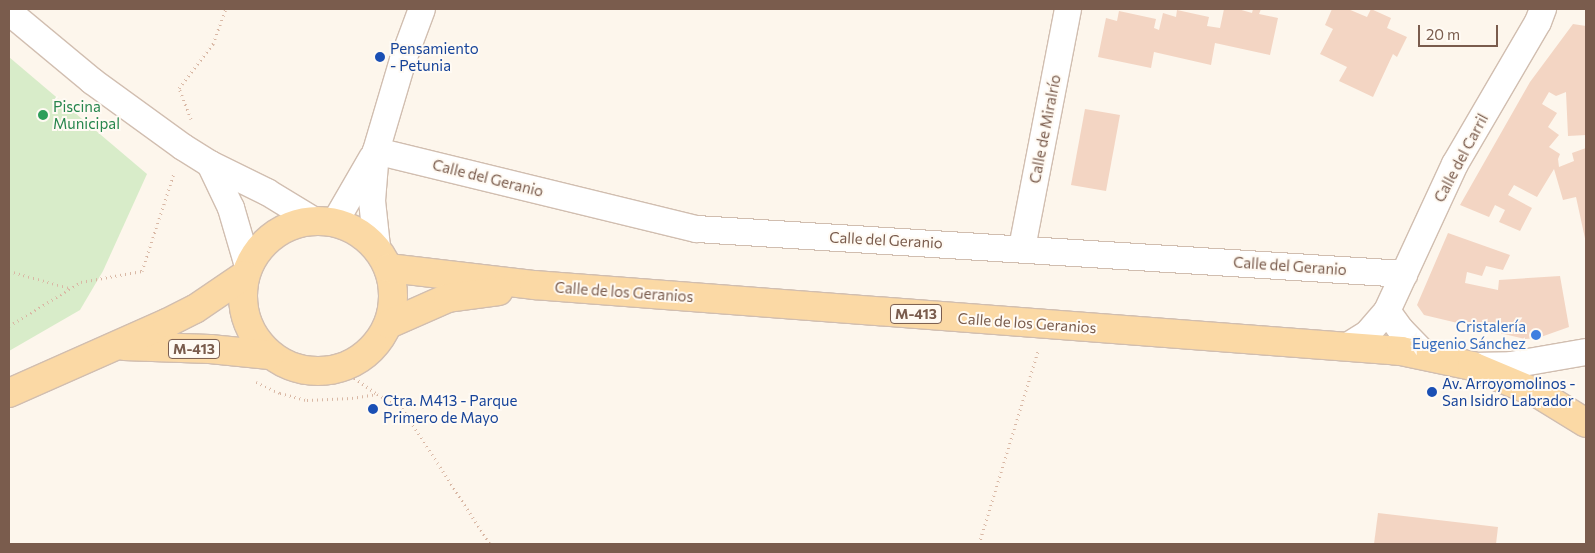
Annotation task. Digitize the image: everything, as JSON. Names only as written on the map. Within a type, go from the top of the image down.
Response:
[{"type":"main road","points":[[324,221],[358,231],[383,258]]},
{"type":"main road","name":"M-413","points":[[9,393],[118,346],[195,309],[246,270],[263,243],[286,227],[324,221]]},
{"type":"main road","name":"M-413","points":[[118,346],[210,349],[270,355],[304,371],[342,369],[362,359],[378,343],[389,324],[395,296],[383,258],[534,286]]},
{"type":"main road","name":"M-413","points":[[246,270],[242,304],[251,333],[270,355]]},
{"type":"main road","name":"M-413","points":[[389,324],[448,298],[534,286]]},
{"type":"main road","name":"Calle de los Geranios","points":[[534,286],[1414,353]]},
{"type":"main road","name":"M-413","points":[[1414,353],[1472,366],[1539,394],[1586,423]]},
{"type":"street","points":[[383,258],[372,201],[376,151],[403,60],[422,9]]},
{"type":"street","name":"Calle de Miralrío","points":[[1022,248],[1068,9]]},
{"type":"street","name":"Calle del Carril","points":[[1346,347],[1368,333],[1387,311],[1455,164],[1538,22],[1543,9]]},
{"type":"street","points":[[9,12],[92,81],[182,148],[324,221],[376,151]]},
{"type":"street","name":"Calle del Geranio","points":[[376,151],[696,229],[1022,248],[1405,274]]},
{"type":"street","points":[[210,164],[231,208],[246,270]]},
{"type":"street","points":[[1387,311],[1401,330],[1414,353]]},
{"type":"street","points":[[1472,366],[1511,365],[1586,352]]},
{"type":"path","points":[[9,326],[81,282],[142,271],[182,148],[194,125],[179,88],[213,44],[226,9]]},
{"type":"path","points":[[9,271],[69,289]]},
{"type":"path","points":[[979,544],[1046,324]]},
{"type":"path","points":[[342,369],[377,394],[402,408],[490,544]]},
{"type":"path","points":[[254,382],[280,393],[308,400],[352,398],[377,394]]},
{"type":"green space","name":"Piscina Municipal","points":[[9,57],[147,174],[103,271],[80,310],[9,351]]},
{"type":"building","points":[[1224,9],[1238,9],[1252,13],[1253,9],[1261,9],[1259,14],[1278,18],[1270,55],[1215,43],[1211,65],[1154,52],[1151,68],[1098,57],[1106,18],[1117,21],[1119,11],[1156,19],[1154,28],[1159,30],[1163,13],[1176,17],[1177,10],[1209,17],[1207,26],[1220,28]]},
{"type":"building","points":[[1332,9],[1348,9],[1367,17],[1371,9],[1391,18],[1387,28],[1407,37],[1397,57],[1393,54],[1373,97],[1339,81],[1347,67],[1320,54],[1333,29],[1325,25]]},
{"type":"building","points":[[1573,24],[1586,26],[1586,135],[1568,136],[1566,92],[1556,96],[1549,92],[1542,104],[1557,113],[1548,127],[1559,135],[1549,147],[1560,154],[1558,159],[1559,167],[1574,161],[1572,153],[1586,148],[1586,243],[1576,197],[1563,200],[1554,169],[1537,197],[1514,185],[1508,195],[1532,208],[1520,231],[1499,222],[1505,210],[1495,205],[1489,217],[1460,205],[1530,82]]},
{"type":"building","points":[[1085,109],[1120,115],[1106,191],[1071,185]]},
{"type":"building","points":[[1448,233],[1510,255],[1503,270],[1486,266],[1482,276],[1467,272],[1465,283],[1498,290],[1499,280],[1560,276],[1569,327],[1538,338],[1525,339],[1424,315],[1417,305]]},
{"type":"building","points":[[1378,513],[1498,527],[1496,544],[1374,544]]},
{"type":"place","name":"Pensamiento - Petunia","points":[[380,57]]},
{"type":"place","name":"Piscina Municipal","points":[[43,115]]},
{"type":"place","name":"Cristalería Eugenio Sánchez","points":[[1536,335]]},
{"type":"place","name":"Av. Arroyomolinos - San Isidro Labrador","points":[[1432,392]]},
{"type":"place","name":"Ctra. M413 - Parque Primero de Mayo","points":[[373,409]]}]
